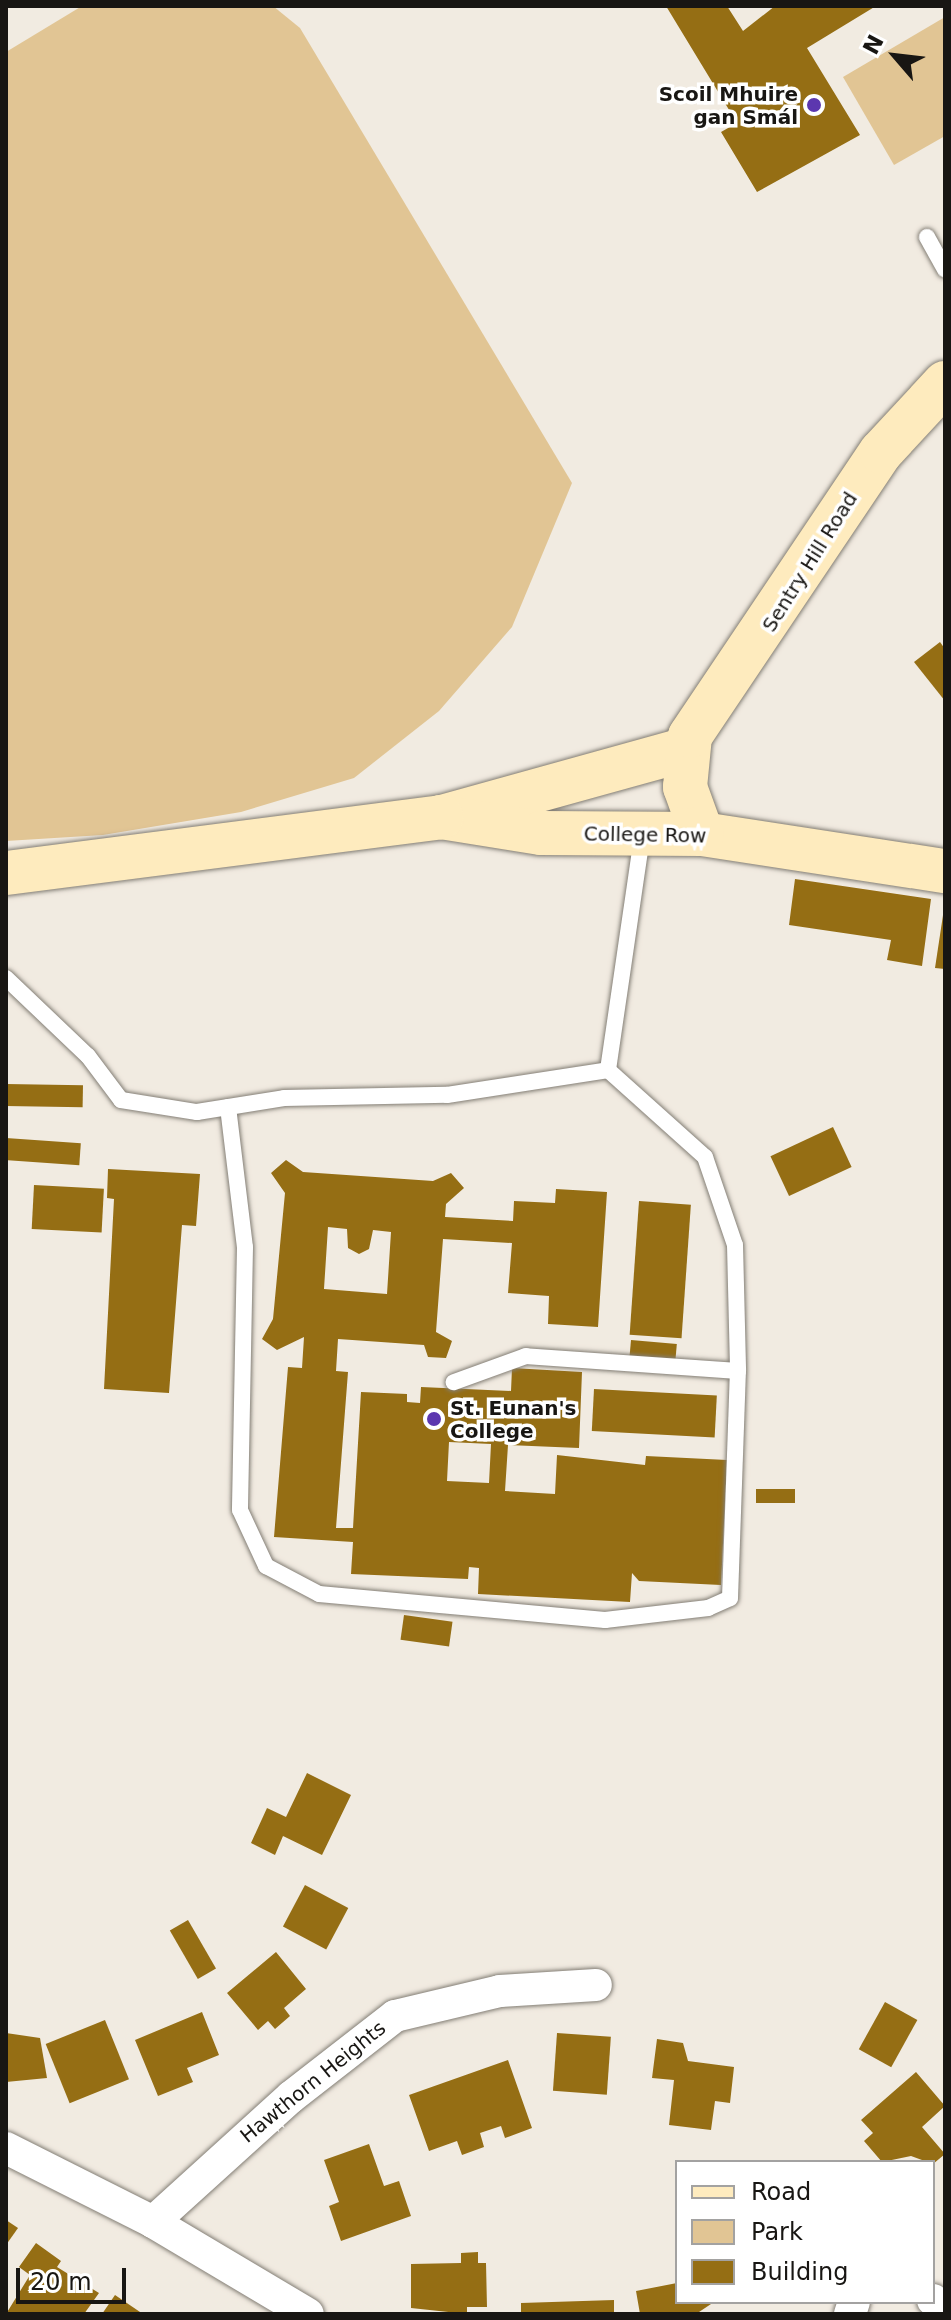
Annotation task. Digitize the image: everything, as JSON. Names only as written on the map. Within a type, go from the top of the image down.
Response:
[{"type":"street","name":"Sentry Hill Road","points":[[687,749],[881,452],[945,383]]},
{"type":"street","name":"College Row","points":[[6,873],[441,817],[687,749]]},
{"type":"street","points":[[687,749],[685,787],[702,834]]},
{"type":"street","name":"College Row","points":[[441,817],[541,833],[702,834],[945,871]]},
{"type":"street","name":"Hawthorn Heights","points":[[153,2222],[291,2097],[395,2016],[500,1991],[596,1985]]},
{"type":"street","points":[[6,2148],[153,2222],[308,2314]]},
{"type":"lane","points":[[927,237],[945,269]]},
{"type":"lane","points":[[608,1070],[642,834]]},
{"type":"lane","points":[[6,978],[88,1056],[121,1100],[197,1112],[284,1098],[447,1095],[608,1070]]},
{"type":"lane","points":[[228,1107],[245,1247],[240,1510],[266,1566],[319,1594],[605,1620],[708,1608],[730,1598],[738,1371],[735,1245],[705,1157],[608,1070]]},
{"type":"lane","points":[[454,1382],[526,1356],[738,1371]]},
{"type":"green space","points":[[82,6],[273,6],[300,28],[572,483],[512,627],[439,711],[354,778],[241,812],[103,835],[6,841],[6,52]]},
{"type":"green space","points":[[945,17],[945,136],[894,165],[843,77]]},
{"type":"building","points":[[666,6],[727,6],[743,31],[775,6],[876,6],[807,48],[860,135],[757,192],[721,132],[737,123]]},
{"type":"building","points":[[940,642],[945,649],[945,701],[914,662]]},
{"type":"building","points":[[795,879],[931,899],[922,966],[887,960],[891,940],[789,925]]},
{"type":"building","points":[[945,902],[945,969],[935,968]]},
{"type":"building","points":[[6,1084],[83,1085],[83,1107],[6,1106]]},
{"type":"building","points":[[833,1127],[852,1167],[789,1196],[770,1156]]},
{"type":"building","points":[[6,1138],[81,1143],[79,1165],[6,1160]]},
{"type":"building","points":[[286,1160],[303,1172],[433,1181],[451,1173],[464,1188],[446,1204],[445,1217],[513,1221],[514,1201],[555,1203],[556,1189],[607,1192],[598,1327],[548,1324],[549,1296],[508,1293],[512,1243],[443,1239],[436,1332],[452,1341],[446,1358],[428,1357],[424,1345],[338,1339],[336,1371],[348,1372],[336,1528],[353,1528],[361,1392],[407,1394],[407,1402],[420,1403],[421,1387],[511,1391],[512,1368],[582,1372],[579,1448],[508,1445],[505,1491],[555,1494],[557,1455],[645,1465],[646,1456],[727,1460],[721,1585],[639,1581],[632,1573],[630,1602],[478,1594],[479,1568],[469,1567],[468,1579],[351,1574],[353,1542],[274,1537],[288,1367],[302,1368],[304,1337],[277,1350],[262,1339],[273,1319],[285,1193],[271,1173]],"holes":[[[328,1227],[347,1229],[348,1248],[359,1254],[369,1249],[373,1230],[391,1232],[387,1294],[324,1289]],[[449,1442],[491,1444],[489,1483],[447,1481]]]},
{"type":"building","points":[[108,1169],[200,1174],[196,1226],[182,1225],[169,1393],[104,1389],[114,1199],[107,1198]]},
{"type":"building","points":[[34,1185],[104,1189],[102,1233],[32,1229]]},
{"type":"building","points":[[639,1201],[691,1205],[682,1338],[630,1335]]},
{"type":"building","points":[[631,1340],[677,1344],[675,1362],[629,1358]]},
{"type":"building","points":[[594,1389],[717,1395],[715,1437],[592,1431]]},
{"type":"building","points":[[756,1489],[795,1489],[795,1503],[756,1503]]},
{"type":"building","points":[[404,1615],[453,1622],[449,1647],[401,1640]]},
{"type":"building","points":[[307,1773],[351,1795],[322,1855],[283,1836],[275,1855],[251,1843],[267,1808],[286,1817]]},
{"type":"building","points":[[305,1885],[348,1908],[326,1950],[283,1926]]},
{"type":"building","points":[[188,1920],[216,1968],[198,1979],[170,1930]]},
{"type":"building","points":[[276,1952],[306,1989],[284,2008],[290,2016],[275,2029],[268,2021],[258,2030],[227,1993]]},
{"type":"building","points":[[885,2002],[917,2020],[891,2067],[859,2049]]},
{"type":"building","points":[[202,2012],[219,2055],[187,2068],[193,2082],[158,2096],[135,2040]]},
{"type":"building","points":[[105,2020],[129,2079],[70,2103],[46,2044]]},
{"type":"building","points":[[6,2033],[40,2038],[47,2078],[6,2082]]},
{"type":"building","points":[[557,2033],[611,2037],[607,2095],[553,2091]]},
{"type":"building","points":[[657,2039],[683,2043],[688,2061],[734,2067],[730,2103],[715,2101],[711,2130],[669,2125],[674,2080],[652,2078]]},
{"type":"building","points":[[508,2060],[532,2128],[505,2138],[501,2126],[480,2133],[484,2147],[462,2155],[457,2141],[429,2151],[409,2095]]},
{"type":"building","points":[[916,2072],[945,2106],[922,2127],[945,2154],[935,2162],[911,2156],[880,2160],[864,2141],[873,2133],[861,2120]]},
{"type":"building","points":[[369,2144],[384,2186],[399,2181],[411,2216],[341,2241],[329,2206],[339,2202],[324,2160]]},
{"type":"building","points":[[6,2220],[18,2228],[6,2245]]},
{"type":"building","points":[[36,2243],[61,2261],[57,2267],[99,2293],[84,2314],[6,2314],[30,2275],[19,2267]]},
{"type":"building","points":[[478,2252],[478,2263],[486,2263],[487,2307],[467,2307],[467,2314],[411,2308],[411,2264],[461,2263],[461,2253]]},
{"type":"building","points":[[675,2283],[675,2304],[711,2304],[696,2314],[640,2314],[636,2291]]},
{"type":"building","points":[[115,2295],[143,2314],[102,2314]]},
{"type":"building","points":[[614,2300],[614,2314],[521,2314],[521,2303]]},
{"type":"place","name":"Scoil Mhuire gan Smál","points":[[814,105]]},
{"type":"place","name":"St. Eunan's College","points":[[434,1419]]}]
